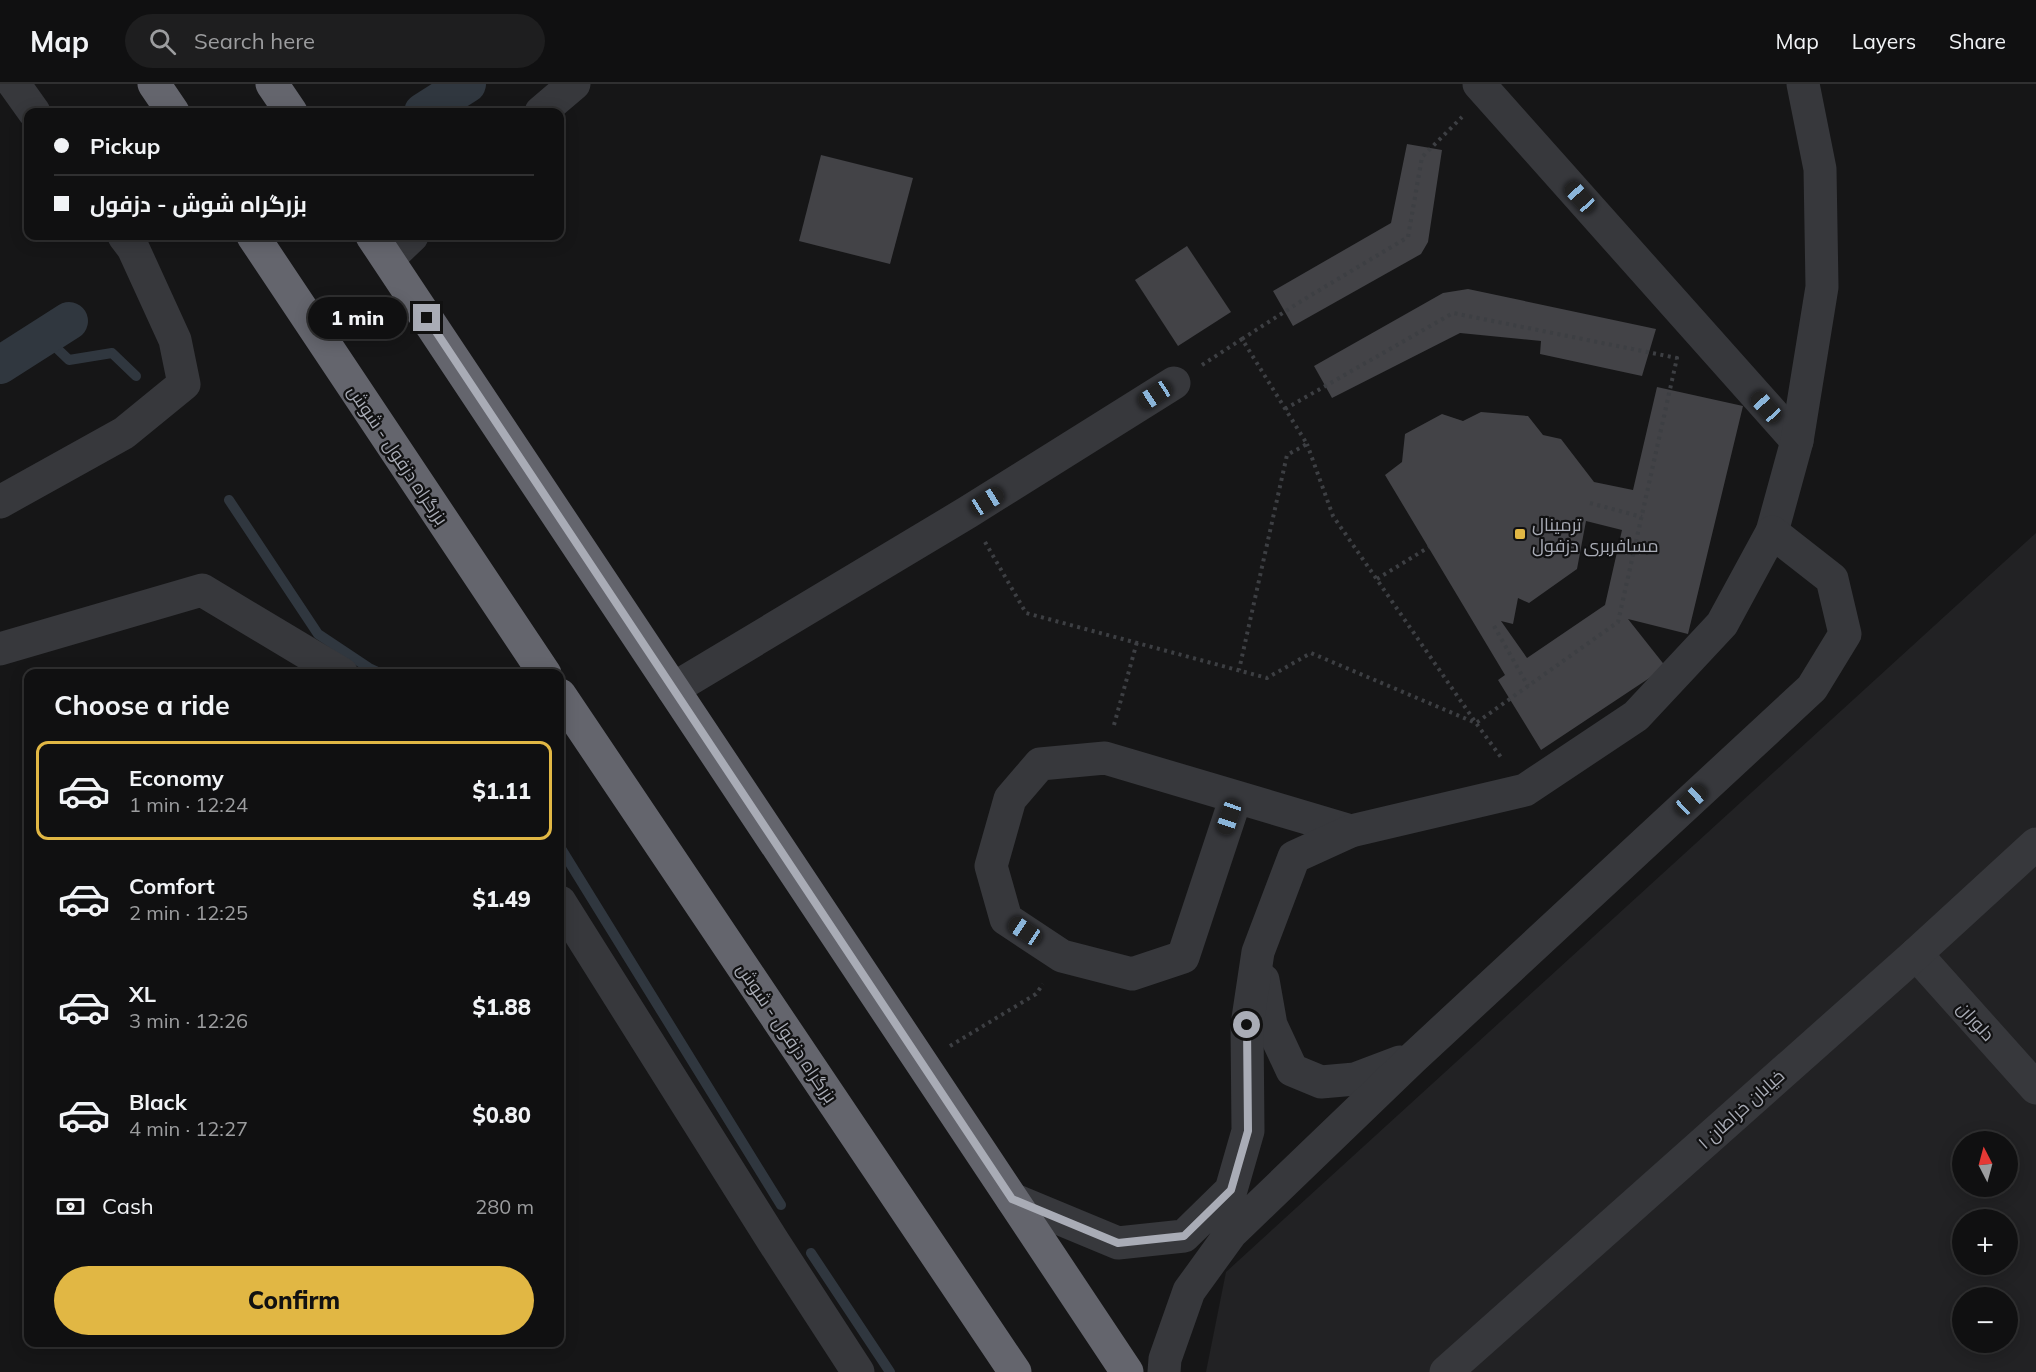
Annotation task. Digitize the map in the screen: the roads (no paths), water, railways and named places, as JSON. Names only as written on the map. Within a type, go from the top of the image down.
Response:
[{"type":"highway","points":[[154,84],[170,108]]},
{"type":"highway","points":[[272,84],[288,108]]},
{"type":"highway","name":"بزرگراه دزفول - شوش","points":[[256,240],[542,669]]},
{"type":"highway","points":[[380,247],[1127,1372]]},
{"type":"highway","name":"بزرگراه دزفول - شوش","points":[[564,701],[1015,1372]]},
{"type":"street","points":[[14,84],[31,108]]},
{"type":"street","points":[[546,108],[574,84]]},
{"type":"street","points":[[1012,1199],[1118,1243],[1184,1236],[1231,1190],[1248,1131],[1247,1025],[1258,952],[1294,857],[1351,831],[1525,790],[1636,716],[1722,624],[1772,532],[1797,441],[1822,287],[1820,169],[1803,84]]},
{"type":"street","points":[[1483,88],[1797,441]]},
{"type":"street","points":[[0,502],[124,433],[183,384],[175,340],[133,248],[127,240]]},
{"type":"street","points":[[380,247],[400,240]]},
{"type":"street","points":[[674,689],[968,512],[1174,383]]},
{"type":"street","points":[[1164,1372],[1165,1359],[1190,1291],[1231,1233],[1413,1058],[1812,688],[1845,634],[1832,579],[1772,532]]},
{"type":"street","points":[[0,650],[202,591],[334,669]]},
{"type":"street","points":[[1236,797],[1183,957],[1132,974],[1062,956],[1006,919],[991,866],[1010,799],[1040,764],[1105,758],[1351,831]]},
{"type":"street","name":"خیابان خراطان ۱","points":[[1446,1372],[1916,954],[2036,844]]},
{"type":"street","points":[[564,908],[772,1241],[858,1372]]},
{"type":"street","points":[[1258,952],[1271,1025],[1292,1070],[1321,1082],[1355,1079],[1413,1058]]},
{"type":"street","name":"دلوران","points":[[1916,954],[2036,1088]]},
{"type":"waterway","points":[[429,108],[467,84]]},
{"type":"waterway","points":[[0,365],[69,321]]},
{"type":"waterway","points":[[45,337],[69,360],[112,353],[136,376]]},
{"type":"waterway","points":[[229,500],[318,634],[371,669]]},
{"type":"waterway","points":[[564,853],[781,1205]]},
{"type":"waterway","points":[[811,1253],[890,1372]]},
{"type":"place","name":"ترمینال مسافربری دزفول","points":[[1520,534]]}]
